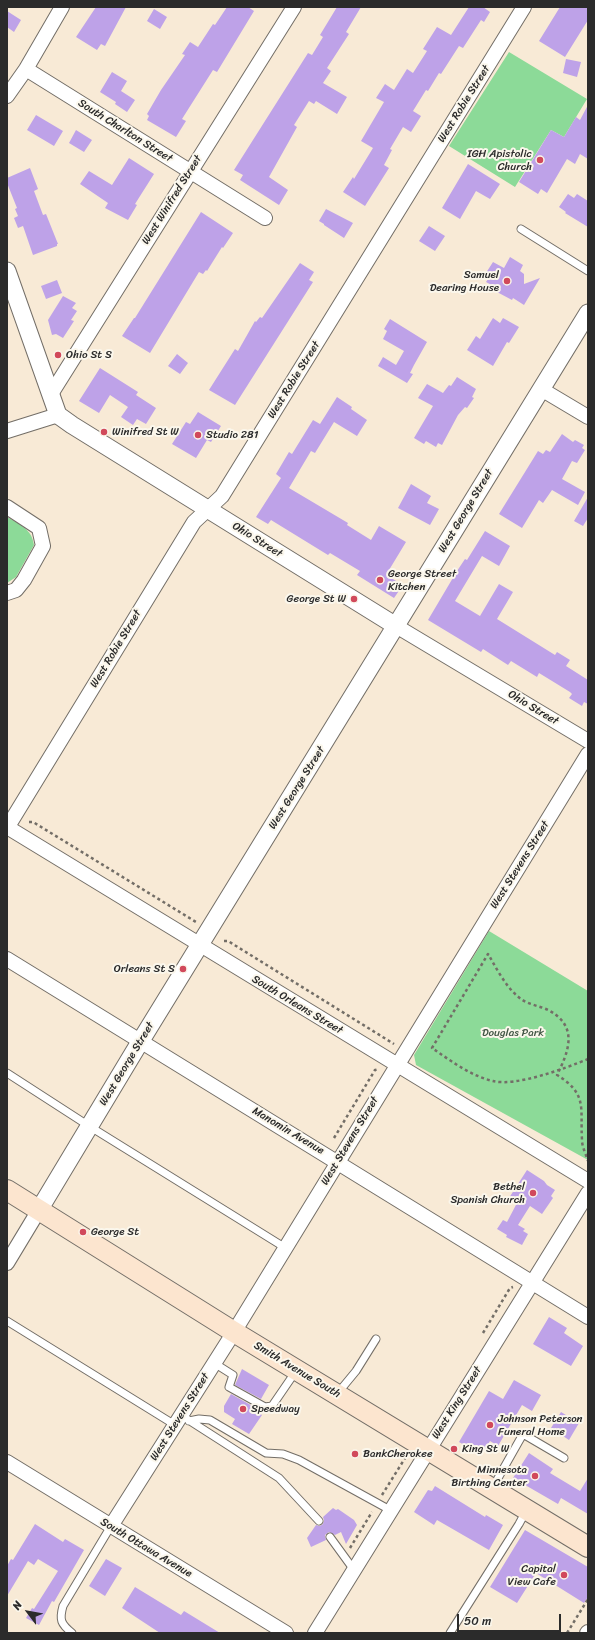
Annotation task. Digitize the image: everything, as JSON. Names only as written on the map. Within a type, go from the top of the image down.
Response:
[{"type":"main road","name":"Smith Avenue South","points":[[7,1190],[234,1332],[337,1394],[419,1452],[492,1487],[588,1547]]},
{"type":"street","points":[[7,96],[26,69],[62,7]]},
{"type":"street","name":"West Winifred Street","points":[[51,394],[294,7]]},
{"type":"street","name":"West Robie Street","points":[[7,827],[194,522],[222,496],[524,7]]},
{"type":"street","name":"South Charlton Street","points":[[26,69],[265,218]]},
{"type":"street","points":[[7,271],[58,415],[7,431]]},
{"type":"street","name":"West George Street","points":[[7,1263],[140,1042],[588,313]]},
{"type":"street","points":[[541,389],[588,418]]},
{"type":"street","name":"Ohio Street","points":[[58,415],[396,626],[588,742]]},
{"type":"street","points":[[7,507],[39,528],[43,546],[24,580],[16,590],[7,593]]},
{"type":"street","name":"West Stevens Street","points":[[111,1526],[182,1420],[214,1363],[284,1247],[338,1162],[396,1065],[588,754]]},
{"type":"street","name":"South Orleans Street","points":[[7,827],[588,1181]]},
{"type":"street","name":"Manomin Avenue","points":[[7,959],[588,1317]]},
{"type":"street","name":"West King Street","points":[[315,1633],[390,1510],[419,1452],[533,1284],[588,1193]]},
{"type":"street","name":"South Ottawa Avenue","points":[[7,1462],[286,1633]]},
{"type":"lane","points":[[521,229],[588,271]]},
{"type":"lane","points":[[7,1073],[89,1126],[284,1247]]},
{"type":"lane","points":[[7,1321],[182,1420],[279,1478],[319,1521]]},
{"type":"lane","points":[[337,1394],[356,1371],[376,1339]]},
{"type":"lane","points":[[214,1363],[233,1375],[229,1387],[265,1407],[272,1406],[297,1370]]},
{"type":"lane","points":[[182,1420],[210,1420],[266,1453],[283,1454],[299,1460],[390,1510]]},
{"type":"lane","points":[[492,1487],[523,1434],[564,1458]]},
{"type":"lane","points":[[450,1633],[527,1509]]},
{"type":"lane","points":[[72,1633],[64,1627],[60,1616],[63,1606],[111,1526]]},
{"type":"lane","points":[[330,1537],[354,1570]]},
{"type":"path","points":[[29,822],[33,822],[198,923],[199,926]]},
{"type":"path","points":[[224,941],[228,941],[394,1043],[395,1046]]},
{"type":"path","points":[[588,1059],[560,1069],[536,1077],[511,1082],[495,1082],[466,1070],[432,1048],[488,954],[510,988],[522,999],[551,1011],[564,1022],[568,1033],[569,1046],[566,1058],[560,1069],[557,1075],[574,1086],[579,1094],[581,1106],[582,1142],[588,1161]]},
{"type":"path","points":[[334,1138],[375,1070],[380,1069]]},
{"type":"path","points":[[344,1556],[407,1455],[419,1452]]},
{"type":"path","points":[[567,1633],[588,1599]]},
{"type":"green space","points":[[509,52],[587,99],[564,137],[551,130],[515,187],[449,146]]},
{"type":"green space","points":[[7,517],[28,531],[33,539],[34,545],[16,577],[7,583]]},
{"type":"green space","name":"Douglas Park","points":[[489,931],[588,991],[588,1160],[416,1065],[414,1055]]},
{"type":"building","points":[[96,7],[126,7],[105,46],[101,44],[97,50],[76,37]]},
{"type":"building","points":[[227,7],[248,7],[254,11],[217,72],[213,70],[182,119],[186,121],[176,137],[147,120],[149,116],[147,114],[161,90],[185,55],[182,54],[190,42],[198,47],[213,24],[215,25]]},
{"type":"building","points":[[337,7],[361,7],[346,32],[349,34],[327,68],[331,71],[323,83],[347,97],[337,114],[316,101],[314,104],[309,101],[294,125],[297,127],[269,177],[288,190],[279,205],[240,180],[243,175],[234,170],[308,53],[312,55],[323,37],[320,35]]},
{"type":"building","points":[[469,7],[483,7],[490,12],[484,22],[481,20],[463,48],[459,46],[441,74],[439,73],[428,91],[426,90],[413,111],[421,116],[411,132],[403,127],[390,149],[392,150],[384,165],[389,168],[365,206],[343,192],[353,177],[354,179],[373,148],[361,141],[384,102],[376,98],[385,84],[394,90],[407,69],[413,73],[427,51],[423,49],[437,27],[451,35]]},
{"type":"building","points":[[560,7],[588,7],[588,20],[565,57],[539,41]]},
{"type":"building","points":[[154,9],[167,17],[160,29],[147,21]]},
{"type":"building","points":[[7,11],[21,20],[14,32],[7,27]]},
{"type":"building","points":[[566,59],[581,62],[577,77],[563,73]]},
{"type":"building","points":[[112,72],[127,81],[121,91],[135,100],[127,112],[115,104],[116,102],[100,92]]},
{"type":"building","points":[[588,105],[588,159],[580,154],[575,164],[567,159],[547,193],[541,189],[538,194],[519,182],[551,130],[564,137],[576,117],[580,120]]},
{"type":"building","points":[[36,115],[63,131],[54,146],[27,130]]},
{"type":"building","points":[[76,130],[92,140],[84,152],[69,143]]},
{"type":"building","points":[[129,158],[154,174],[135,204],[137,205],[128,220],[105,208],[108,203],[80,184],[89,171],[112,185]]},
{"type":"building","points":[[468,164],[500,184],[490,199],[476,191],[460,219],[442,208]]},
{"type":"building","points":[[30,168],[38,189],[34,191],[43,215],[46,214],[58,244],[57,246],[33,255],[23,226],[18,228],[14,218],[18,216],[15,209],[17,208],[7,183],[7,178]]},
{"type":"building","points":[[568,194],[574,198],[577,194],[588,201],[588,227],[565,213],[566,212],[559,207]]},
{"type":"building","points":[[326,209],[353,223],[344,238],[319,221]]},
{"type":"building","points":[[201,212],[233,233],[207,271],[206,270],[203,274],[199,272],[150,353],[122,336],[135,318]]},
{"type":"building","points":[[429,226],[445,236],[435,251],[419,241]]},
{"type":"building","name":"Samuel Dearing House","points":[[510,257],[523,265],[520,271],[524,274],[524,284],[540,278],[524,305],[513,298],[512,300],[497,292],[499,289],[486,282],[488,279],[484,276],[493,262],[504,268]]},
{"type":"building","points":[[300,263],[314,272],[309,280],[313,282],[235,405],[209,390],[235,349],[238,351],[255,321],[256,322],[260,317],[262,318]]},
{"type":"building","points":[[57,280],[62,293],[46,299],[41,286]]},
{"type":"building","points":[[63,296],[76,303],[72,308],[77,311],[71,320],[74,321],[63,338],[56,334],[52,335],[48,320]]},
{"type":"building","points":[[493,318],[500,323],[503,318],[519,327],[509,343],[507,342],[493,366],[467,350],[476,336],[480,339]]},
{"type":"building","points":[[390,319],[427,342],[410,373],[413,374],[407,383],[378,366],[383,357],[396,365],[404,351],[383,339],[387,331],[384,329]]},
{"type":"building","points":[[177,354],[188,363],[180,374],[168,366]]},
{"type":"building","points":[[100,368],[138,392],[136,395],[156,408],[146,424],[137,419],[133,425],[121,417],[128,407],[110,395],[99,413],[79,401]]},
{"type":"building","points":[[457,377],[476,389],[472,397],[474,398],[467,408],[465,407],[458,415],[442,445],[438,443],[436,447],[426,441],[424,444],[414,438],[433,406],[418,398],[427,384],[443,393],[449,385],[451,386]]},
{"type":"building","points":[[337,397],[367,420],[357,436],[334,422],[315,453],[311,451],[289,488],[348,523],[347,525],[371,540],[379,526],[406,542],[386,575],[403,585],[394,598],[357,575],[360,571],[330,553],[328,555],[271,520],[268,524],[256,517],[281,478],[276,474],[289,452],[292,454],[313,420],[320,424]]},
{"type":"building","name":"Studio 281","points":[[198,412],[221,426],[211,442],[207,440],[196,458],[172,444],[186,422],[190,424]]},
{"type":"building","points":[[562,434],[573,442],[575,440],[584,445],[582,448],[585,450],[577,463],[572,461],[562,479],[585,492],[578,505],[552,490],[543,503],[539,500],[522,528],[499,514],[538,451],[543,454],[546,450],[550,452]]},
{"type":"building","points":[[411,484],[431,496],[427,503],[439,509],[430,525],[398,508]]},
{"type":"building","points":[[588,497],[588,518],[583,526],[574,521]]},
{"type":"building","points":[[485,531],[510,546],[499,566],[482,556],[455,601],[480,616],[499,584],[513,592],[497,619],[555,655],[557,652],[570,660],[566,666],[588,680],[588,704],[584,702],[582,706],[569,698],[572,694],[570,692],[539,673],[537,677],[511,661],[508,665],[483,649],[481,652],[428,620],[457,571],[465,559],[467,560]]},
{"type":"building","name":"Bethel Spanish Church","points":[[527,1170],[555,1190],[551,1196],[553,1198],[542,1214],[530,1206],[518,1225],[525,1229],[523,1231],[528,1234],[522,1245],[506,1237],[507,1235],[497,1229],[503,1220],[507,1222],[517,1203],[509,1198]]},
{"type":"building","points":[[549,1317],[567,1328],[564,1333],[583,1346],[571,1366],[533,1344]]},
{"type":"building","points":[[242,1369],[269,1385],[261,1399],[235,1385]]},
{"type":"building","name":"Johnson Peterson Funeral Home","points":[[514,1380],[541,1395],[532,1411],[522,1405],[498,1446],[490,1441],[484,1451],[476,1446],[473,1450],[459,1442],[489,1391],[503,1399]]},
{"type":"building","points":[[231,1394],[256,1408],[254,1410],[262,1415],[249,1434],[232,1424],[235,1419],[224,1412],[224,1406]]},
{"type":"building","points":[[561,1412],[579,1423],[569,1440],[551,1428]]},
{"type":"building","name":"Minnesota Birthing Center","points":[[529,1453],[553,1469],[550,1473],[580,1491],[588,1478],[588,1514],[561,1498],[558,1504],[513,1478]]},
{"type":"building","points":[[435,1486],[485,1517],[486,1515],[503,1525],[489,1550],[437,1520],[434,1525],[414,1512],[428,1490],[432,1491]]},
{"type":"building","points":[[333,1508],[336,1510],[338,1509],[354,1520],[357,1525],[346,1544],[341,1532],[335,1535],[329,1532],[325,1535],[326,1540],[311,1547],[307,1538],[316,1525],[320,1526],[323,1524],[323,1517]]},
{"type":"building","points":[[35,1524],[63,1542],[65,1539],[84,1550],[54,1602],[52,1601],[39,1625],[26,1618],[32,1608],[34,1609],[58,1571],[38,1559],[34,1565],[28,1561],[7,1596],[7,1566],[11,1559],[13,1560]]},
{"type":"building","points":[[525,1530],[588,1567],[588,1597],[584,1603],[536,1573],[517,1603],[490,1587]]},
{"type":"building","points":[[106,1559],[122,1568],[105,1596],[89,1586]]},
{"type":"building","points":[[135,1587],[181,1615],[184,1611],[220,1633],[160,1633],[122,1608]]},
{"type":"place","name":"IGH Apistolic Church","points":[[540,160]]},
{"type":"place","name":"Samuel Dearing House","points":[[507,281]]},
{"type":"place","name":"Ohio St S","points":[[58,355]]},
{"type":"place","name":"Winifred St W","points":[[104,432]]},
{"type":"place","name":"Studio 281","points":[[198,435]]},
{"type":"place","name":"George Street Kitchen","points":[[380,580]]},
{"type":"place","name":"George St W","points":[[354,599]]},
{"type":"place","name":"Orleans St S","points":[[183,969]]},
{"type":"place","name":"Bethel Spanish Church","points":[[533,1193]]},
{"type":"place","name":"George St","points":[[83,1232]]},
{"type":"place","name":"Speedway","points":[[243,1409]]},
{"type":"place","name":"Johnson Peterson Funeral Home","points":[[490,1425]]},
{"type":"place","name":"King St W","points":[[454,1449]]},
{"type":"place","name":"BankCherokee","points":[[355,1454]]},
{"type":"place","name":"Minnesota Birthing Center","points":[[535,1476]]},
{"type":"place","name":"Capital View Cafe","points":[[564,1575]]}]
